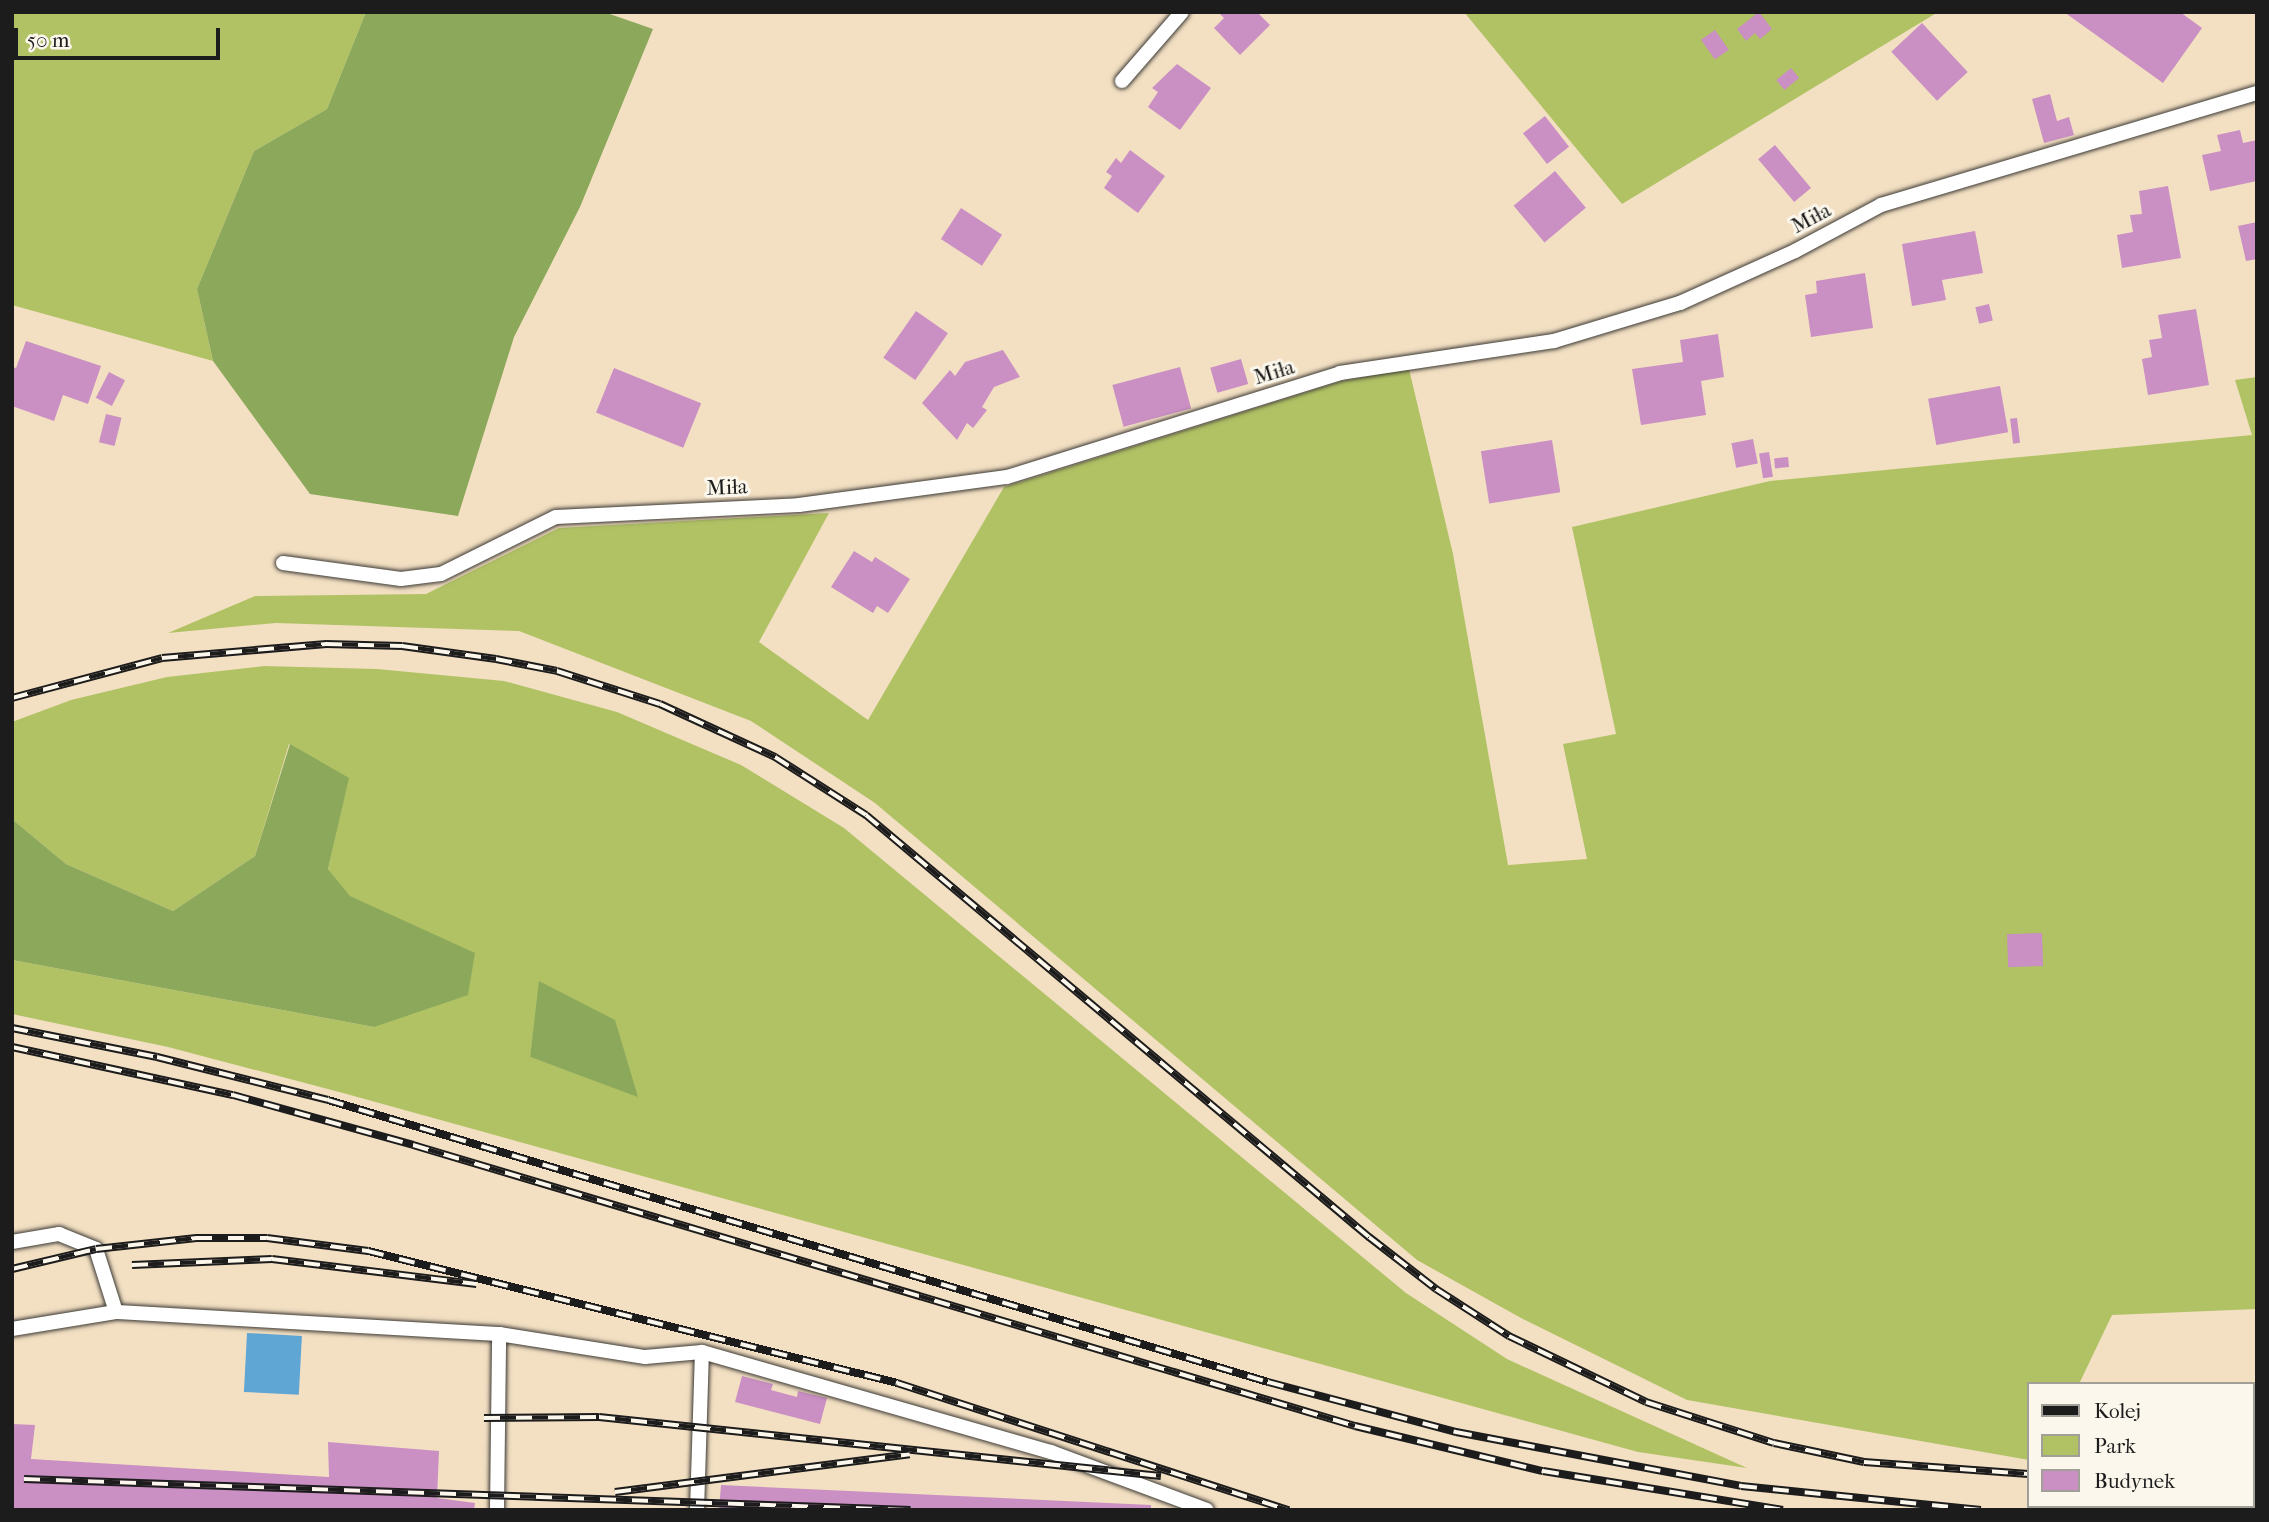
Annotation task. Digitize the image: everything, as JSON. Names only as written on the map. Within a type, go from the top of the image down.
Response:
[{"type":"lane","points":[[1122,81],[1182,12]]},
{"type":"lane","name":"Miła","points":[[283,563],[401,579],[442,574],[556,517],[799,505],[1007,477],[1340,373],[1554,341],[1680,303],[1795,251],[1881,205],[2257,93]]},
{"type":"lane","points":[[12,1242],[59,1234],[96,1249],[116,1312]]},
{"type":"lane","points":[[12,1329],[116,1312],[499,1334],[645,1357],[702,1352],[1051,1452],[1207,1510]]},
{"type":"lane","points":[[497,1510],[499,1334]]},
{"type":"lane","points":[[697,1510],[702,1352]]},
{"type":"green space","points":[[12,12],[366,12],[327,109],[254,151],[197,289],[213,361],[12,305]]},
{"type":"green space","points":[[366,12],[604,12],[653,29],[580,207],[514,337],[458,516],[310,494],[213,361],[197,289],[254,151],[327,109]]},
{"type":"green space","points":[[1464,12],[1938,12],[1622,204]]},
{"type":"green space","points":[[1409,369],[1453,554],[1508,865],[1587,859],[1563,744],[1616,734],[1572,527],[1770,481],[2252,435],[2235,380],[2257,377],[2257,1309],[2112,1315],[2080,1382],[2028,1382],[2028,1460],[1687,1400],[1521,1318],[1417,1260],[875,803],[751,721],[519,631],[276,623],[168,633],[255,596],[426,594],[559,528],[829,513],[759,642],[868,720],[1004,487],[1342,381]]},
{"type":"green space","points":[[264,666],[377,669],[504,681],[617,712],[741,765],[844,828],[1406,1293],[1507,1359],[1747,1468],[1638,1452],[343,1093],[168,1047],[12,1014],[12,960],[374,1027],[475,954],[349,896],[328,869],[348,779],[289,744],[255,856],[173,911],[66,864],[12,819],[12,722],[71,700],[167,677]],"holes":[[[540,982],[638,1096],[530,1057]]]},
{"type":"green space","points":[[290,744],[349,778],[328,869],[350,896],[475,953],[468,995],[374,1027],[12,960],[12,819],[66,864],[173,911],[255,856]]},
{"type":"green space","points":[[539,981],[615,1020],[638,1097],[530,1057]]},
{"type":"water","points":[[247,1333],[302,1336],[299,1395],[244,1392]]},
{"type":"building","points":[[1218,12],[1257,12],[1270,25],[1240,55],[1214,28],[1224,18]]},
{"type":"building","points":[[1759,12],[1772,29],[1760,39],[1755,33],[1746,41],[1737,29]]},
{"type":"building","points":[[2064,12],[2180,12],[2202,28],[2163,83]]},
{"type":"building","points":[[1922,23],[1968,72],[1937,101],[1891,52]]},
{"type":"building","points":[[1715,30],[1729,50],[1715,59],[1701,40]]},
{"type":"building","points":[[1177,64],[1211,88],[1180,130],[1148,107],[1158,92],[1152,88]]},
{"type":"building","points":[[1791,68],[1799,78],[1784,90],[1776,80]]},
{"type":"building","points":[[2050,94],[2057,121],[2069,117],[2074,135],[2044,143],[2032,99]]},
{"type":"building","points":[[1545,116],[1569,147],[1547,164],[1523,133]]},
{"type":"building","points":[[2240,130],[2243,143],[2257,140],[2257,181],[2210,191],[2202,155],[2221,151],[2217,135]]},
{"type":"building","points":[[1775,145],[1811,188],[1794,202],[1758,159]]},
{"type":"building","points":[[1130,150],[1165,176],[1138,213],[1104,188],[1112,176],[1106,172],[1116,158],[1121,163]]},
{"type":"building","points":[[1555,171],[1586,208],[1544,242],[1514,206]]},
{"type":"building","points":[[2168,186],[2181,258],[2122,268],[2117,235],[2133,232],[2130,215],[2142,214],[2139,191]]},
{"type":"building","points":[[961,208],[1002,235],[982,266],[941,239]]},
{"type":"building","points":[[2257,222],[2257,259],[2246,261],[2238,226]]},
{"type":"building","points":[[1975,231],[1983,273],[1942,280],[1946,300],[1912,306],[1902,244]]},
{"type":"building","points":[[1865,273],[1873,328],[1811,337],[1805,295],[1817,293],[1816,281]]},
{"type":"building","points":[[1989,304],[1993,321],[1979,324],[1975,307]]},
{"type":"building","points":[[2196,309],[2209,385],[2148,395],[2142,359],[2152,357],[2149,340],[2162,338],[2158,315]]},
{"type":"building","points":[[916,311],[948,333],[915,380],[883,358]]},
{"type":"building","points":[[1718,334],[1724,377],[1701,381],[1706,415],[1641,425],[1632,369],[1683,362],[1680,340]]},
{"type":"building","points":[[26,341],[101,366],[88,404],[63,395],[54,421],[12,406],[12,367],[16,368]]},
{"type":"building","points":[[1003,350],[1020,377],[994,387],[982,407],[987,410],[973,428],[967,423],[957,440],[922,403],[950,370],[955,376],[965,362]]},
{"type":"building","points":[[1241,359],[1248,384],[1217,393],[1210,368]]},
{"type":"building","points":[[1180,367],[1191,409],[1124,427],[1112,385]]},
{"type":"building","points":[[614,368],[701,403],[683,448],[596,413]]},
{"type":"building","points":[[109,372],[125,380],[112,406],[96,398]]},
{"type":"building","points":[[2000,386],[2008,432],[1936,445],[1928,399]]},
{"type":"building","points":[[106,414],[122,418],[115,446],[99,442]]},
{"type":"building","points":[[2017,418],[2020,443],[2013,444],[2010,419]]},
{"type":"building","points":[[1753,439],[1758,464],[1736,468],[1731,443]]},
{"type":"building","points":[[1552,440],[1560,492],[1489,504],[1481,451]]},
{"type":"building","points":[[1769,452],[1773,477],[1763,478],[1759,454]]},
{"type":"building","points":[[1788,457],[1789,467],[1775,468],[1774,458]]},
{"type":"building","points":[[854,551],[872,562],[875,557],[910,579],[888,613],[877,606],[873,613],[831,587]]},
{"type":"building","points":[[2042,933],[2043,966],[2008,967],[2007,934]]},
{"type":"building","points":[[742,1376],[773,1384],[771,1390],[797,1397],[798,1391],[827,1398],[820,1424],[735,1402]]},
{"type":"building","points":[[12,1424],[35,1425],[31,1459],[329,1477],[328,1442],[439,1451],[437,1498],[475,1503],[474,1510],[12,1510]]},
{"type":"building","points":[[721,1485],[1151,1505],[1151,1510],[719,1510]]},
{"type":"railway","points":[[12,698],[162,658],[326,644],[402,646],[496,659],[557,671],[660,704],[775,757],[866,815],[1369,1237],[1436,1289],[1509,1336],[1646,1402],[1774,1443],[1864,1462],[2028,1474]]},
{"type":"railway","points":[[12,1028],[157,1057],[328,1100],[1268,1382],[1456,1432],[1741,1486],[1981,1510]]},
{"type":"railway","points":[[12,1047],[233,1095],[413,1145],[1355,1426],[1543,1471],[1783,1510]]},
{"type":"railway","points":[[12,1269],[96,1249],[196,1238],[267,1238],[368,1251],[897,1383],[1289,1510]]},
{"type":"railway","points":[[132,1265],[272,1259],[476,1284]]},
{"type":"railway","points":[[484,1418],[599,1417],[1161,1476]]},
{"type":"railway","points":[[615,1492],[910,1454]]},
{"type":"railway","points":[[24,1479],[910,1510]]}]
